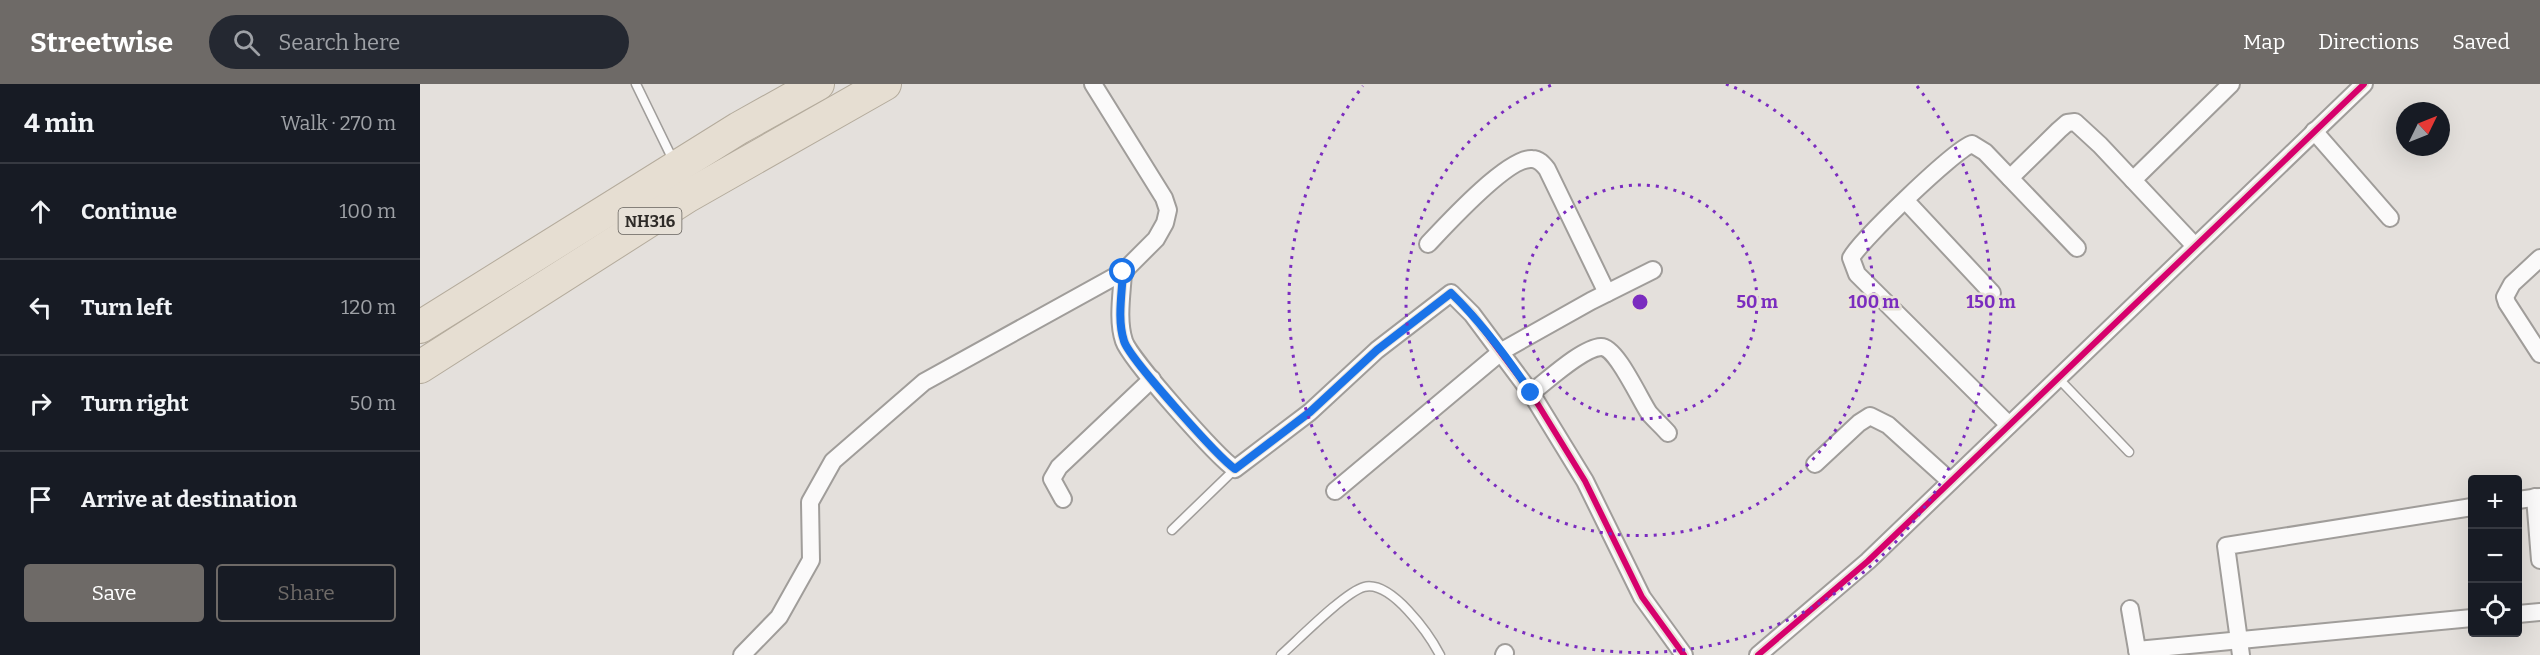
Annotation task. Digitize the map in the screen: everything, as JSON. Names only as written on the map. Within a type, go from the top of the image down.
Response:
[{"type":"highway","name":"NH316","points":[[420,327],[677,167],[818,84]]},
{"type":"highway","name":"NH316","points":[[420,367],[688,196],[885,84]]},
{"type":"street","points":[[742,655],[779,617],[811,560],[810,502],[833,461],[924,382],[1123,272],[1156,238],[1166,223],[1168,210],[1164,198],[1093,84]]},
{"type":"street","points":[[2133,180],[2231,84]]},
{"type":"street","points":[[1758,655],[1868,561],[2364,84]]},
{"type":"street","points":[[2010,178],[2067,123],[2075,122],[2084,128],[2195,246]]},
{"type":"street","points":[[2314,131],[2390,218]]},
{"type":"street","points":[[2009,425],[1857,274],[1851,264],[1854,252],[1953,156],[1972,144],[2010,178],[2077,248]]},
{"type":"street","points":[[1428,244],[1472,198],[1496,179],[1520,161],[1530,158],[1539,160],[1547,169],[1607,293]]},
{"type":"street","points":[[1906,201],[1992,293]]},
{"type":"street","points":[[2540,258],[2512,284],[2505,297],[2506,303],[2540,354]]},
{"type":"street","points":[[1335,491],[1503,351],[1653,270]]},
{"type":"street","points":[[1123,272],[1121,321],[1124,342],[1152,379],[1235,469],[1310,412],[1377,350],[1451,293],[1503,351],[1531,393],[1585,481],[1642,597],[1684,655]]},
{"type":"street","points":[[1531,393],[1584,354],[1600,347],[1605,348],[1619,363],[1650,414],[1668,433]]},
{"type":"street","points":[[1063,499],[1052,479],[1059,466],[1152,379]]},
{"type":"street","points":[[1815,464],[1859,423],[1870,416],[1888,425],[1950,482]]},
{"type":"street","points":[[2522,499],[2537,497],[2540,560]]},
{"type":"street","points":[[2240,647],[2226,546],[2468,508]]},
{"type":"street","points":[[2130,609],[2138,652],[2240,647],[2468,618]]},
{"type":"street","points":[[2522,614],[2540,612]]},
{"type":"lane","points":[[636,84],[677,167]]},
{"type":"lane","points":[[2058,378],[2129,452]]},
{"type":"lane","points":[[1172,530],[1235,469]]},
{"type":"lane","points":[[1281,655],[1345,599],[1362,587],[1372,586],[1386,591],[1401,602],[1440,655]]},
{"type":"cycle path","points":[[1758,655],[1868,561],[2364,84]]},
{"type":"cycle path","points":[[1123,272],[1121,324],[1124,341],[1141,367],[1175,407],[1235,469],[1310,412],[1377,350],[1451,293],[1472,314],[1531,393],[1585,481],[1642,597],[1684,655]]},
{"type":"route","points":[[1123,272],[1121,321],[1124,342],[1147,373],[1235,469],[1310,412],[1377,350],[1451,293],[1503,351],[1531,393]]}]
